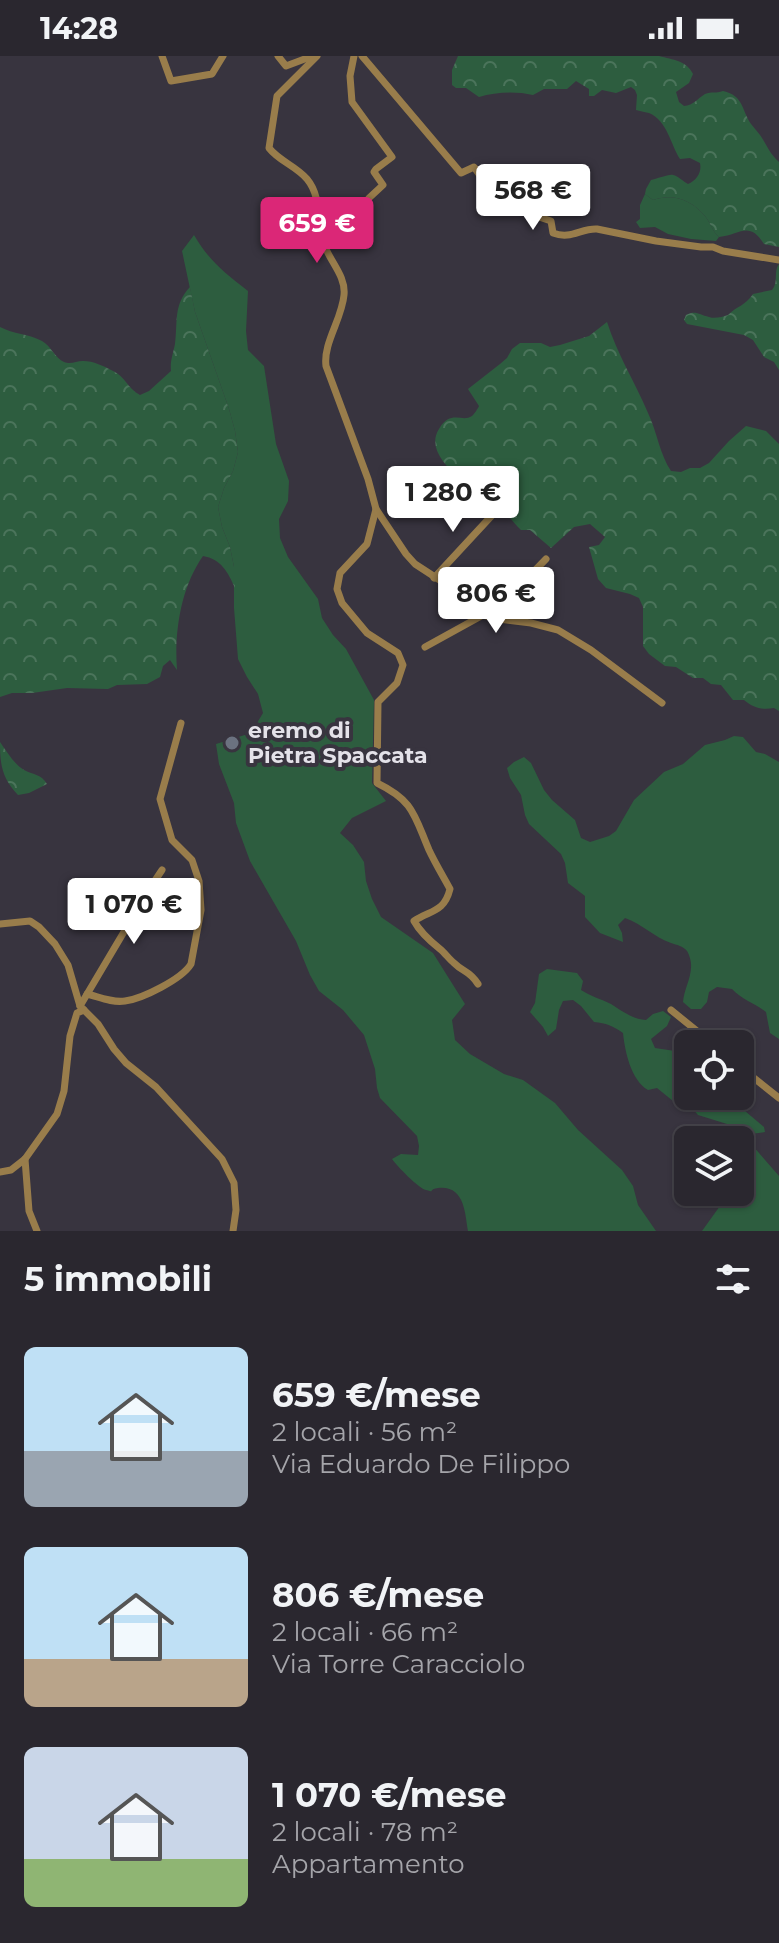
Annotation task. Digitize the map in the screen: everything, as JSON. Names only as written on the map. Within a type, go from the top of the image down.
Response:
[{"type":"street","points":[[162,56],[171,81],[212,74],[223,56]]},
{"type":"street","points":[[278,56],[286,66],[316,57]]},
{"type":"street","points":[[354,56],[350,76],[352,102],[392,157],[374,172],[383,185],[369,198]]},
{"type":"street","points":[[362,56],[461,173],[474,167],[500,204],[551,221],[553,233],[562,236],[580,234],[590,228],[779,260]]},
{"type":"street","points":[[316,57],[277,96],[269,148],[306,178],[312,187],[324,244],[342,277],[344,299],[326,354],[326,366],[376,509],[415,564],[458,592],[487,616],[558,630],[591,650],[662,703]]},
{"type":"street","points":[[376,509],[367,544],[340,573],[337,589],[342,603],[367,633],[398,653],[403,665],[397,683],[378,702],[377,783],[394,791],[417,818],[450,889],[445,902],[436,911],[416,918],[416,925],[454,964],[472,974],[478,984]]},
{"type":"street","points":[[434,578],[496,511]]},
{"type":"street","points":[[425,647],[487,616],[546,559]]},
{"type":"street","points":[[87,994],[125,1001],[171,981],[191,964],[201,910],[199,881],[192,860],[172,840],[160,799],[181,723]]},
{"type":"street","points":[[0,1172],[11,1170],[25,1159],[61,1105],[70,1036],[77,1013],[162,870]]},
{"type":"street","points":[[0,924],[30,921],[46,933],[68,965],[82,1008],[98,1024],[126,1063],[156,1087],[222,1159],[234,1183],[236,1210],[233,1231]]},
{"type":"street","points":[[671,1010],[696,1030]]},
{"type":"street","points":[[754,1078],[779,1098]]},
{"type":"street","points":[[25,1159],[29,1211],[37,1231]]},
{"type":"green space","points":[[458,56],[659,56],[683,63],[693,74],[689,83],[676,92],[679,102],[684,106],[705,94],[723,91],[735,96],[779,162],[779,247],[764,244],[754,232],[749,231],[719,237],[705,216],[688,202],[668,197],[653,200],[645,194],[651,180],[666,176],[673,175],[688,184],[699,173],[700,163],[690,158],[680,159],[660,121],[649,113],[636,110],[637,95],[631,87],[616,93],[602,90],[589,96],[589,89],[576,81],[567,89],[544,89],[533,95],[506,93],[479,97],[466,88],[452,85],[452,70]]},
{"type":"green space","points":[[645,194],[653,200],[668,197],[688,202],[705,216],[719,237],[716,241],[691,239],[668,234],[655,227],[640,228],[636,222],[640,219],[640,205]]},
{"type":"green space","points":[[194,235],[212,260],[248,291],[248,350],[264,366],[276,444],[289,481],[288,501],[279,519],[280,538],[288,557],[318,599],[322,618],[346,649],[374,700],[372,783],[386,801],[352,818],[340,833],[364,862],[366,881],[381,917],[433,953],[465,1004],[452,1020],[455,1040],[470,1054],[504,1074],[523,1080],[555,1103],[578,1130],[622,1170],[633,1186],[638,1205],[656,1231],[468,1231],[462,1202],[454,1191],[438,1188],[429,1191],[413,1181],[392,1159],[401,1154],[418,1155],[417,1136],[380,1098],[364,1035],[343,1010],[319,991],[296,941],[250,861],[236,823],[234,803],[219,764],[216,744],[251,733],[263,713],[258,694],[238,659],[234,567],[218,507],[238,452],[229,409],[195,312],[182,251]]},
{"type":"green space","points":[[779,264],[779,370],[774,362],[764,357],[753,340],[744,335],[687,324],[684,320],[686,315],[692,313],[714,318],[728,315],[753,294],[772,290]]},
{"type":"green space","points":[[190,287],[195,312],[235,431],[238,452],[218,507],[230,547],[235,588],[223,567],[203,556],[184,596],[177,641],[177,670],[170,660],[163,666],[160,677],[147,684],[117,685],[108,689],[67,688],[0,697],[0,327],[42,341],[64,362],[87,361],[106,367],[140,395],[171,371],[177,314],[181,300]]},
{"type":"green space","points":[[607,322],[671,471],[700,468],[709,463],[746,426],[766,431],[779,444],[779,711],[758,708],[744,700],[733,700],[721,685],[711,684],[703,678],[693,678],[676,667],[665,666],[649,654],[643,646],[643,607],[639,598],[606,588],[598,579],[589,547],[599,545],[605,537],[590,524],[574,527],[551,548],[530,530],[521,530],[506,514],[456,476],[438,453],[435,441],[443,423],[452,418],[473,416],[479,406],[468,389],[507,358],[512,349],[520,343],[541,343],[550,347],[560,345],[589,336]]},
{"type":"green space","points":[[734,736],[743,737],[756,752],[779,762],[779,1039],[770,1033],[766,1012],[732,989],[717,987],[709,992],[707,1002],[701,1009],[691,1009],[683,1002],[691,964],[688,952],[682,947],[625,918],[618,925],[623,942],[600,933],[585,917],[585,896],[568,883],[561,854],[529,824],[521,795],[507,768],[524,757],[531,763],[544,790],[575,820],[581,838],[590,842],[616,831],[634,800],[664,772],[683,764],[705,745]]},
{"type":"green space","points":[[0,742],[17,764],[40,776],[47,784],[18,795],[3,771]]},
{"type":"green space","points":[[547,969],[577,973],[583,981],[581,990],[632,1016],[646,1020],[663,1011],[671,1017],[667,1026],[651,1039],[655,1048],[674,1051],[674,1101],[657,1088],[648,1090],[637,1080],[625,1049],[623,1033],[609,1025],[594,1022],[573,1000],[563,1001],[556,1029],[548,1036],[530,1012],[535,1003],[539,974]]},
{"type":"green space","points":[[694,1110],[744,1110],[764,1127],[765,1132],[754,1134],[754,1126],[728,1126],[698,1115]]},
{"type":"green space","points":[[754,1147],[779,1176],[779,1231],[702,1231],[720,1206],[754,1206]]},
{"type":"place","name":"eremo di Pietra Spaccata","points":[[232,743]]}]
